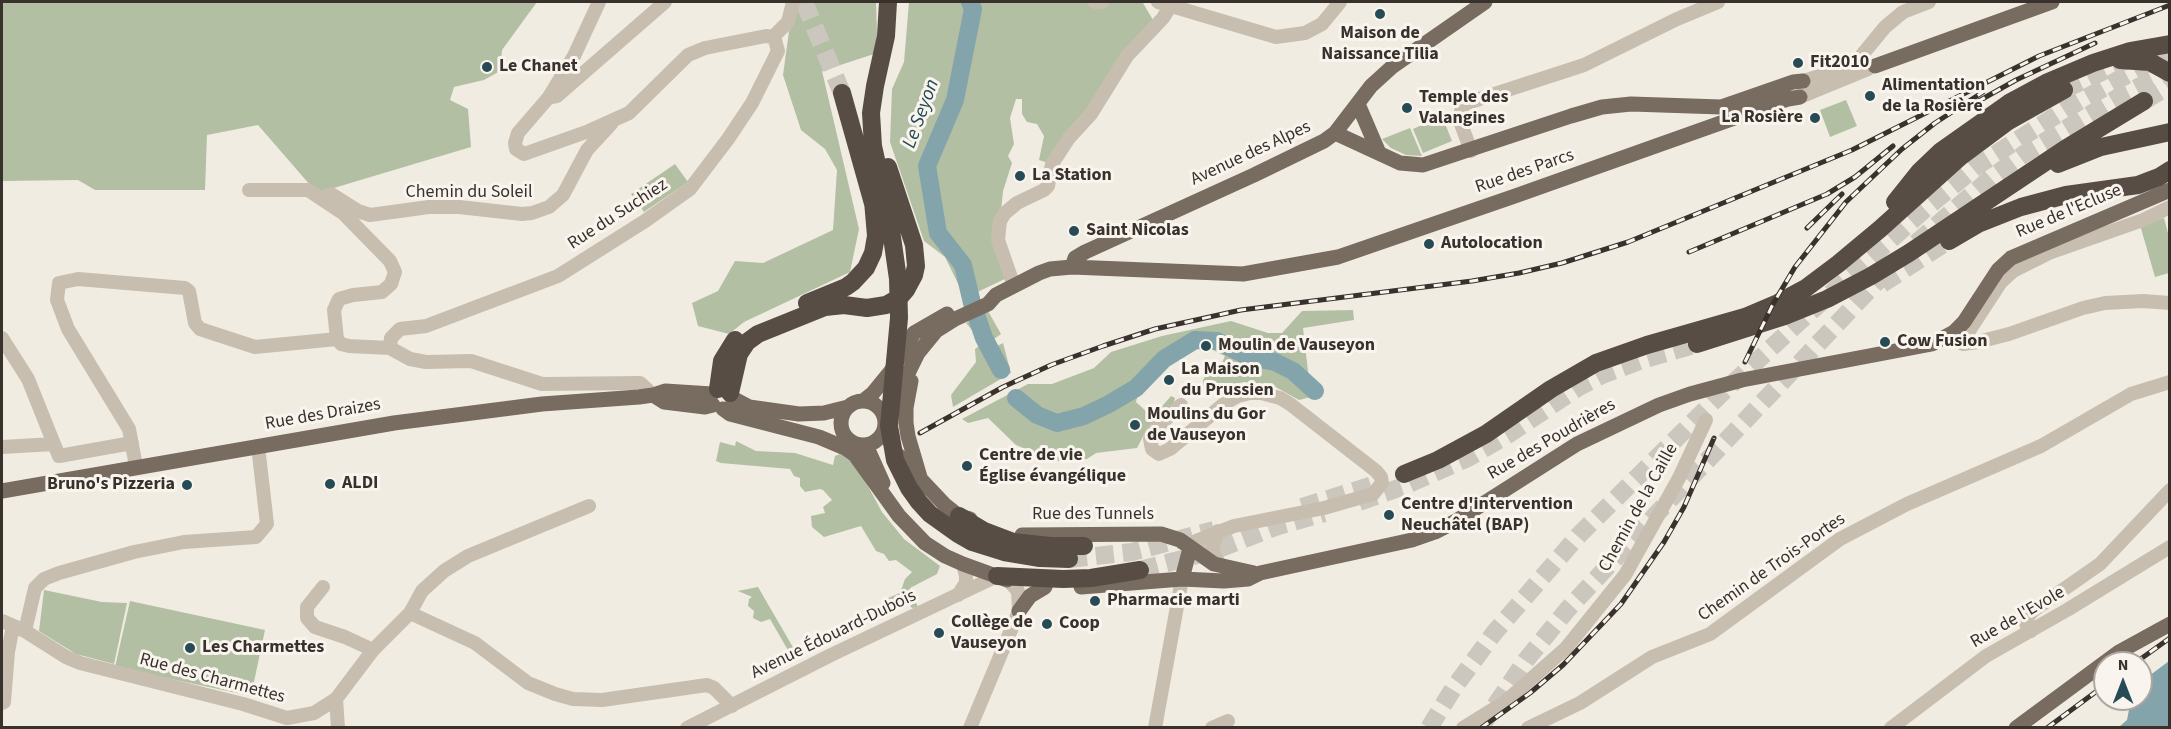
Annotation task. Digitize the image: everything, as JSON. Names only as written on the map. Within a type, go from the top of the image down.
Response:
[{"type":"highway","points":[[888,2],[886,36],[872,98],[871,126],[894,248],[893,279]]},
{"type":"highway","points":[[721,398],[738,354],[747,342],[758,334],[825,307],[886,306],[900,297],[910,283],[916,266],[914,245],[888,166],[881,129],[882,102],[896,46],[898,2]]},
{"type":"highway","points":[[1857,248],[1919,172],[1967,131],[2030,91],[2093,63],[2130,51],[2169,44]]},
{"type":"highway","points":[[2093,63],[2135,60],[2150,63],[2169,73]]},
{"type":"highway","points":[[1404,474],[1486,434],[1551,389],[1596,363],[1647,345],[1745,317],[1778,303],[1819,280],[1967,151],[2007,122],[2064,90]]},
{"type":"highway","points":[[842,93],[893,279],[899,318],[889,410],[889,435],[895,460],[909,488],[930,514],[972,542],[1004,552],[1070,564]]},
{"type":"highway","points":[[1697,344],[1785,316],[1849,288],[1909,254],[2065,149],[2144,101]]},
{"type":"highway","points":[[1998,195],[2082,154],[2120,142],[2169,132]]},
{"type":"highway","points":[[1942,245],[1978,224],[2021,207],[2066,195],[2138,185],[2159,177],[2169,170]]},
{"type":"highway","points":[[721,398],[722,361],[740,335],[753,326],[846,287],[863,272],[875,245],[876,224],[873,201]]},
{"type":"highway","points":[[959,516],[984,531],[1013,542],[1041,546],[1084,546]]},
{"type":"highway","points":[[1003,578],[1079,579],[1140,570]]},
{"type":"main road","name":"Avenue des Alpes","points":[[1072,267],[1073,260],[1085,252],[1254,176],[1324,141],[1335,133],[1371,86],[1393,66],[1485,2]]},
{"type":"main road","points":[[1868,69],[2052,2]]},
{"type":"main road","points":[[1335,133],[1400,163],[1423,165],[1602,107],[1631,104],[1721,107],[1793,82],[1806,89]]},
{"type":"main road","name":"Rue des Parcs","points":[[884,426],[914,360],[923,345],[936,331],[986,295],[996,295],[1050,269],[1072,267],[1243,274],[1338,257],[1788,99],[1806,89]]},
{"type":"main road","points":[[1358,104],[1379,153]]},
{"type":"main road","name":"Rue de l'Ecluse","points":[[1947,336],[1960,327],[1970,315],[1998,270],[2011,258],[2169,189]]},
{"type":"main road","name":"Rue des Parcs","points":[[856,404],[873,393],[891,371],[914,333],[933,320],[965,310]]},
{"type":"main road","name":"Rue des Poudrières","points":[[721,398],[730,414],[819,437],[855,455],[911,531],[945,556],[963,564],[1030,586],[1045,587],[1067,588],[1182,579],[1224,581],[1248,579],[1260,573],[1412,540],[1435,532],[1559,455],[1626,419],[1690,394],[1778,373],[1916,348],[1932,344],[1947,336]]},
{"type":"main road","name":"Rue des Parcs","points":[[914,360],[906,408],[906,423],[920,477]]},
{"type":"main road","name":"Rue des Draizes","points":[[2,490],[394,423],[502,408],[653,395],[665,391],[721,398]]},
{"type":"main road","points":[[721,398],[749,407],[799,414],[824,413],[856,404],[877,405],[897,454],[944,504],[959,516]]},
{"type":"main road","points":[[856,404],[842,419],[844,433],[851,441],[866,445],[872,443],[884,426]]},
{"type":"main road","points":[[785,428],[810,425],[844,433]]},
{"type":"main road","points":[[866,445],[881,475],[888,500]]},
{"type":"main road","points":[[888,500],[891,489],[897,482],[905,478],[920,477]]},
{"type":"main road","name":"Rue des Tunnels","points":[[959,516],[1022,535],[1161,534],[1174,537],[1208,562],[1221,567],[1260,573]]},
{"type":"main road","points":[[1182,579],[1190,548]]},
{"type":"main road","points":[[1019,611],[1030,596],[1045,587]]},
{"type":"main road","points":[[2134,651],[2169,624]]},
{"type":"main road","points":[[2016,728],[2119,652],[2169,624]]},
{"type":"main road","points":[[2031,728],[2093,682]]},
{"type":"street","points":[[599,2],[574,56],[549,97],[518,133],[515,142],[516,149],[524,154],[629,113],[688,55],[705,48],[773,37],[788,22],[793,2]]},
{"type":"street","points":[[549,97],[557,96],[665,2]]},
{"type":"street","points":[[1095,2],[1102,2]]},
{"type":"street","points":[[1014,286],[998,240],[1000,220],[1017,203],[1048,186],[1052,164],[1069,138],[1091,114],[1127,56],[1163,18],[1165,3],[1276,37],[1305,33],[1322,24],[1340,2]]},
{"type":"street","points":[[1471,150],[1460,120],[1464,104],[1584,65],[1677,19],[1718,2]]},
{"type":"street","points":[[1806,89],[1847,68],[1868,69],[1862,55],[1885,27],[1903,12],[1929,2]]},
{"type":"street","name":"Rue du Suchiez","points":[[390,348],[391,338],[400,330],[426,326],[558,276],[645,221],[690,189],[728,139],[765,81],[778,51],[773,37]]},
{"type":"street","name":"Chemin du Soleil","points":[[321,198],[331,194],[358,212],[370,215],[429,207],[532,213],[549,207],[563,195],[587,150],[614,120]]},
{"type":"street","points":[[249,190],[308,190],[344,214],[390,261],[395,272],[391,284],[382,292],[339,298],[334,310],[337,339],[341,344],[390,348],[410,359],[426,362],[471,361],[542,384],[640,383],[653,395]]},
{"type":"street","points":[[1947,336],[1969,331],[2001,282],[2013,271],[2049,254],[2143,220],[2169,207]]},
{"type":"street","points":[[136,466],[129,429],[68,329],[57,300],[59,283],[78,279],[185,288],[189,291],[195,323],[200,329],[255,348],[337,339]]},
{"type":"street","points":[[1947,336],[1962,344],[1978,342],[2105,303],[2143,301],[2169,303]]},
{"type":"street","points":[[2,338],[28,379],[59,456],[132,443]]},
{"type":"street","name":"Chemin de Trois-Portes","points":[[1528,728],[1580,703],[1652,657],[1710,634],[1840,539],[1908,504],[2041,446],[2132,394],[2169,382]]},
{"type":"street","points":[[1180,405],[1153,431],[1150,439],[1152,449],[1159,454],[1170,449],[1224,404],[1238,396],[1262,393],[1280,398],[1382,477],[1382,483],[1373,494],[1324,508],[1274,517],[1218,531],[1196,541],[1190,548]]},
{"type":"street","name":"Chemin de la Caille","points":[[1463,728],[1506,702],[1566,648],[1625,575],[1679,478],[1706,420]]},
{"type":"street","points":[[2,447],[54,444]]},
{"type":"street","points":[[2,703],[4,702],[8,652],[13,626],[35,588],[44,579],[134,552],[184,542],[256,537],[267,524],[258,446]]},
{"type":"street","points":[[2031,631],[2026,624],[2028,616],[2100,564],[2169,490]]},
{"type":"street","name":"Rue des Charmettes","points":[[13,626],[80,663],[243,704],[287,718],[314,713],[336,699],[373,650],[410,613],[423,591],[444,571],[468,556],[589,506]]},
{"type":"street","points":[[1218,531],[1212,549],[1221,567]]},
{"type":"street","name":"Rue de l'Evole","points":[[1891,728],[1969,668],[2169,547]]},
{"type":"street","points":[[958,595],[966,583],[963,564]]},
{"type":"street","points":[[970,728],[1019,611],[1018,591],[1003,578]]},
{"type":"street","name":"Avenue Édouard-Dubois","points":[[687,728],[831,655],[958,595],[1003,578]]},
{"type":"street","points":[[1155,728],[1182,579]]},
{"type":"street","points":[[323,587],[307,607],[307,618],[315,627],[373,650]]},
{"type":"street","points":[[410,613],[475,643],[528,683],[555,694],[573,699],[602,700],[707,685],[714,688],[732,706]]},
{"type":"street","points":[[336,699],[338,728]]},
{"type":"street","points":[[1212,728],[1228,721]]},
{"type":"green space","points":[[2,2],[537,2],[502,50],[500,71],[484,80],[454,87],[450,100],[468,109],[471,147],[317,193],[258,125],[207,135],[205,190],[95,190],[78,180],[2,181]]},
{"type":"green space","points":[[793,2],[876,2],[877,34],[874,54],[822,71],[859,229],[850,272],[744,322],[729,334],[698,326],[692,303],[718,291],[735,261],[763,263],[833,230],[837,170],[825,149],[801,130],[783,75]]},
{"type":"green space","points":[[909,2],[1143,3],[1153,20],[1052,164],[1039,160],[1044,136],[1037,124],[1027,122],[1022,114],[1022,99],[1016,99],[1010,118],[1014,144],[1008,156],[1012,163],[1003,191],[1000,221],[1011,276],[965,298],[945,257],[924,241],[890,142],[892,89],[904,62]]},
{"type":"green space","points":[[1846,100],[1857,126],[1830,137],[1820,110]]},
{"type":"green space","points":[[1442,116],[1452,141],[1423,153],[1413,129]]},
{"type":"green space","points":[[1410,128],[1422,156],[1406,155],[1391,148],[1382,139]]},
{"type":"green space","points":[[675,164],[688,182],[644,212],[631,194]]},
{"type":"green space","points":[[2164,218],[2169,237],[2169,273],[2155,277],[2140,225]]},
{"type":"green space","points":[[1353,310],[1354,320],[1303,328],[1311,397],[1299,400],[1272,385],[1244,382],[1204,391],[1203,380],[1212,364],[1220,367],[1225,356],[1211,349],[1191,349],[1171,358],[1139,390],[1136,402],[1148,413],[1155,409],[1158,411],[1171,396],[1175,398],[1172,409],[1146,431],[1137,448],[1096,453],[1087,459],[1054,461],[1016,445],[988,418],[968,423],[962,419],[1028,384],[1052,384],[1094,368],[1111,352],[1162,336],[1231,321],[1268,333],[1282,333],[1302,311]]},
{"type":"green space","points":[[988,311],[1001,334],[994,339],[997,346],[1003,343],[1011,373],[953,407],[951,395],[976,362],[975,349],[983,343],[966,323]]},
{"type":"green space","points":[[736,441],[756,451],[795,453],[833,465],[835,456],[840,454],[853,463],[882,512],[904,539],[940,566],[937,574],[910,588],[918,607],[912,608],[906,601],[891,608],[885,608],[888,598],[900,593],[905,579],[912,572],[896,560],[889,561],[884,554],[876,551],[861,526],[824,537],[812,527],[811,516],[825,513],[823,507],[832,500],[823,490],[805,492],[800,486],[800,478],[794,476],[790,469],[716,461],[720,442],[735,446]]},
{"type":"green space","points":[[758,587],[796,654],[792,655],[792,652],[789,652],[770,619],[761,622],[753,618],[754,611],[748,606],[749,599],[752,597],[738,591]]},
{"type":"green space","points":[[44,590],[102,602],[127,603],[114,664],[76,654],[39,631]]},
{"type":"green space","name":"Les Charmettes","points":[[130,601],[265,630],[251,696],[115,667]]},
{"type":"water","points":[[2169,661],[2169,727],[2119,727],[2127,720],[2129,711],[2153,711],[2153,673]]},
{"type":"waterway","name":"Le Seyon","points":[[970,2],[973,9],[955,100],[927,166],[938,233],[963,265],[972,303],[984,338],[1001,370]]},
{"type":"waterway","name":"Le Seyon","points":[[1016,398],[1037,415],[1057,423],[1084,416],[1136,388],[1164,359],[1195,340],[1217,341],[1249,357],[1275,362],[1293,371],[1315,391]]},
{"type":"tunnel","points":[[804,2],[842,93]]},
{"type":"tunnel","points":[[1429,728],[1453,689],[1494,633],[1578,536],[1719,396],[1798,323],[1925,209],[1977,166],[2066,109],[2170,51]]},
{"type":"tunnel","points":[[2064,90],[2135,56]]},
{"type":"tunnel","points":[[1916,243],[1991,178],[2024,154],[2119,97],[2170,71]]},
{"type":"tunnel","points":[[2144,101],[2170,85]]},
{"type":"tunnel","points":[[1882,284],[1942,245]]},
{"type":"tunnel","points":[[1480,728],[1526,660],[1567,610],[1890,268]]},
{"type":"tunnel","points":[[1359,502],[1404,486],[1468,458],[1509,434],[1579,387],[1602,375],[1645,359],[1697,344]]},
{"type":"tunnel","points":[[1302,507],[1373,485]]},
{"type":"tunnel","points":[[1140,570],[1213,551],[1275,527],[1324,513]]},
{"type":"tunnel","points":[[1069,559],[1132,552],[1214,530]]},
{"type":"railway","points":[[920,433],[1003,387],[1051,365],[1155,329],[1241,310],[1519,273],[1562,263],[1628,242],[1852,150],[2039,56],[2170,5]]},
{"type":"railway","points":[[1977,102],[2016,80],[2095,43]]},
{"type":"railway","points":[[1745,362],[1773,304],[1795,267],[1846,202],[1902,149],[1935,123],[1983,92]]},
{"type":"railway","points":[[1689,252],[1827,194],[1855,177],[1893,146]]},
{"type":"railway","points":[[1807,228],[1842,194]]},
{"type":"railway","points":[[1481,728],[1530,693],[1563,665],[1621,604],[1664,542],[1684,507],[1714,438]]},
{"type":"railway","points":[[2152,651],[2170,638]]},
{"type":"railway","points":[[2047,728],[2093,694]]},
{"type":"place","name":"Maison de Naissance Tilia","points":[[1380,14]]},
{"type":"place","name":"Fit2010","points":[[1798,63]]},
{"type":"place","name":"Le Chanet","points":[[487,67]]},
{"type":"place","name":"Alimentation de la Rosière","points":[[1870,96]]},
{"type":"place","name":"Temple des Valangines","points":[[1407,108]]},
{"type":"place","name":"La Rosière","points":[[1815,118]]},
{"type":"place","name":"La Station","points":[[1020,176]]},
{"type":"place","name":"Saint Nicolas","points":[[1074,231]]},
{"type":"place","name":"Autolocation","points":[[1429,244]]},
{"type":"place","name":"Cow Fusion","points":[[1885,342]]},
{"type":"place","name":"Moulin de Vauseyon","points":[[1206,346]]},
{"type":"place","name":"La Maison du Prussien","points":[[1169,380]]},
{"type":"place","name":"Moulins du Gor de Vauseyon","points":[[1135,425]]},
{"type":"place","name":"Centre de vie Église évangélique","points":[[967,466]]},
{"type":"place","name":"ALDI","points":[[330,484]]},
{"type":"place","name":"Bruno's Pizzeria","points":[[187,485]]},
{"type":"place","name":"Centre d'intervention Neuchâtel (BAP)","points":[[1389,515]]},
{"type":"place","name":"Pharmacie marti","points":[[1095,601]]},
{"type":"place","name":"Coop","points":[[1047,624]]},
{"type":"place","name":"Collège de Vauseyon","points":[[939,633]]},
{"type":"place","name":"Les Charmettes","points":[[190,648]]}]
